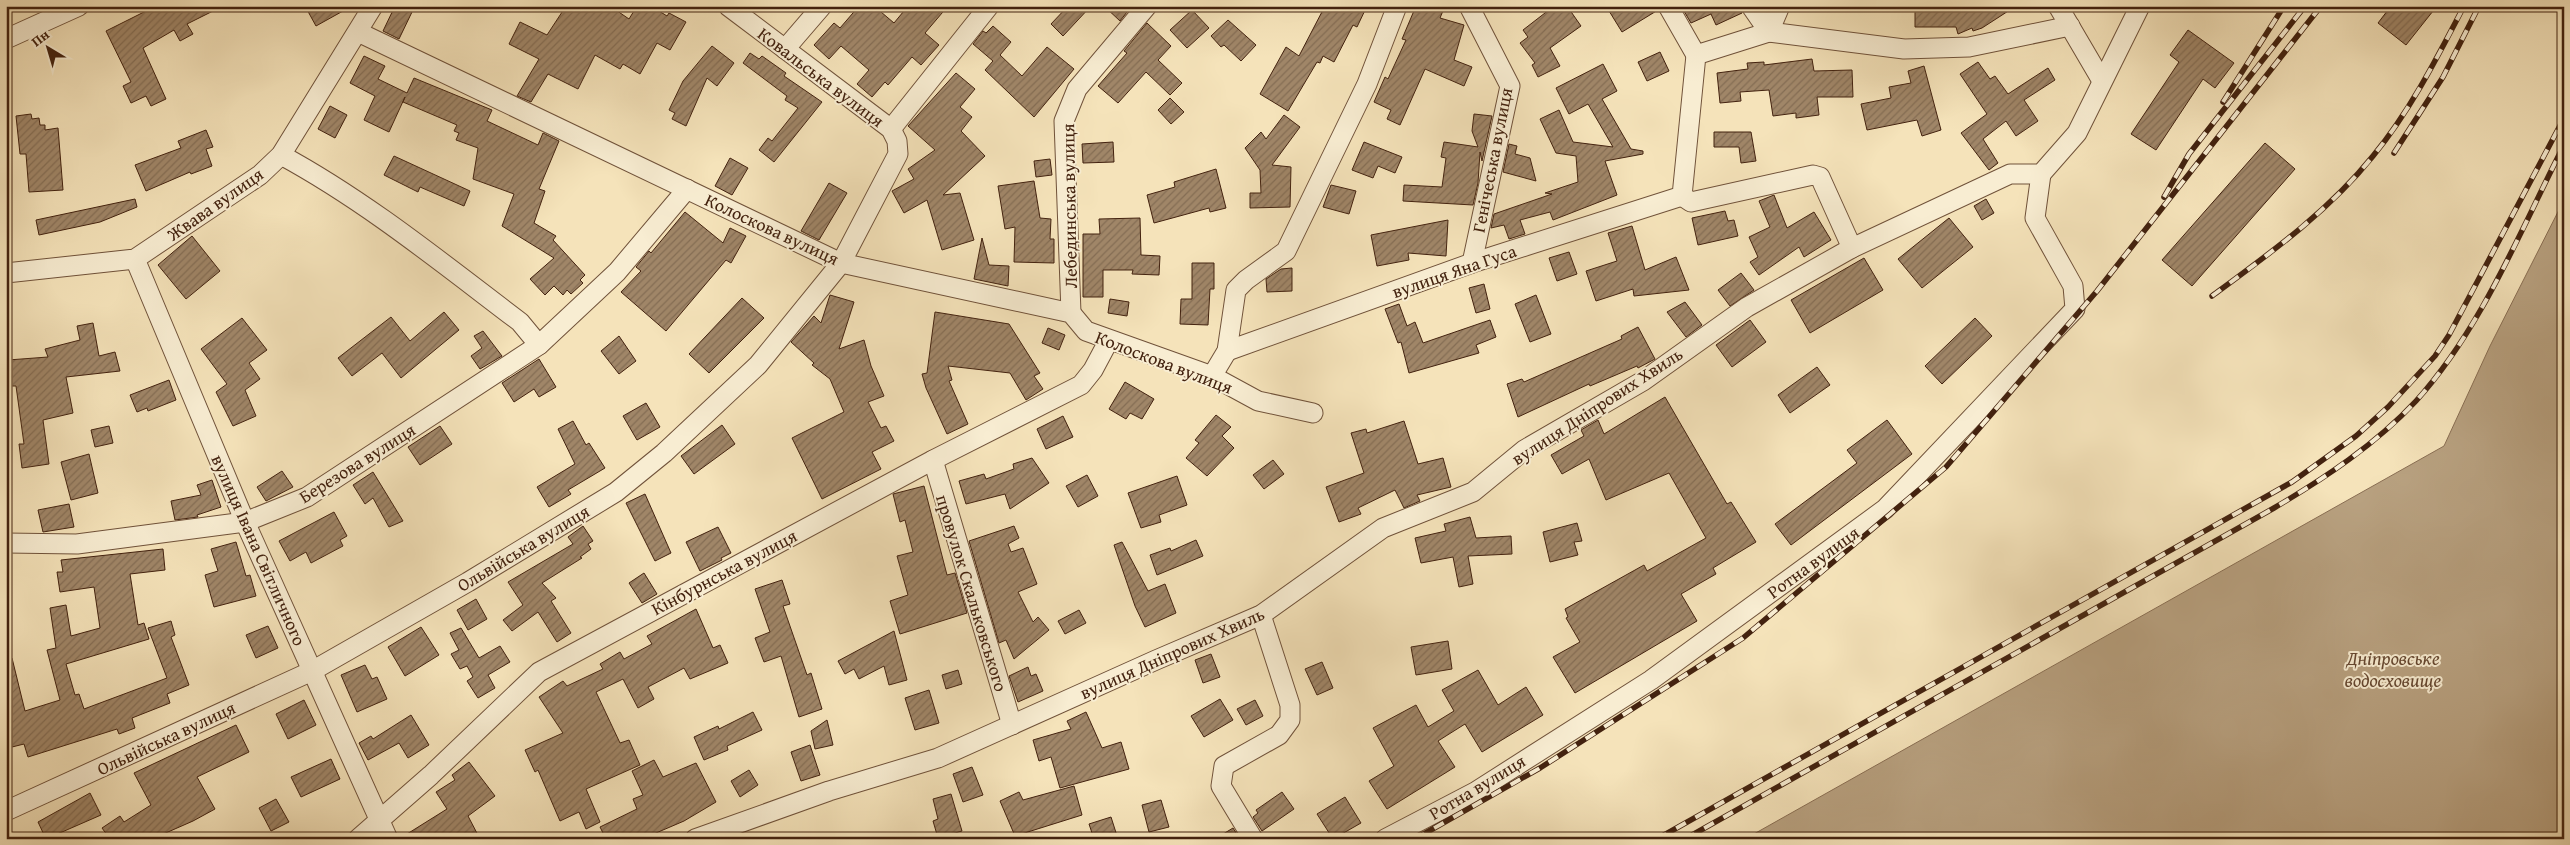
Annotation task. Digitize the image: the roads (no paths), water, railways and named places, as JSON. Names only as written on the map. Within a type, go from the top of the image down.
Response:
[{"type":"street","points":[[6,39],[79,6]]},
{"type":"street","name":"Жвава вулиця","points":[[6,272],[135,259],[260,175],[280,155],[373,6]]},
{"type":"street","name":"Ковальська вулиця","points":[[728,6],[890,129]]},
{"type":"street","points":[[785,49],[822,6]]},
{"type":"street","points":[[890,129],[989,6]]},
{"type":"street","name":"Лебединська вулиця","points":[[1071,313],[1064,121],[1077,89],[1148,6]]},
{"type":"street","points":[[1212,376],[1227,351],[1236,290],[1246,280],[1286,251],[1367,84],[1397,6]]},
{"type":"street","name":"Генічеська вулиця","points":[[1468,6],[1510,86],[1472,263]]},
{"type":"street","points":[[1668,6],[1696,55],[1682,196]]},
{"type":"street","points":[[1751,6],[1769,32]]},
{"type":"street","points":[[1769,32],[1780,6]]},
{"type":"street","points":[[2058,6],[2102,81]]},
{"type":"street","points":[[2041,174],[2077,133],[2140,6]]},
{"type":"street","points":[[1696,55],[1769,32],[1904,49],[1968,47],[2070,26]]},
{"type":"street","name":"Колоскова вулиця","points":[[358,32],[840,263],[1071,313],[1086,331],[1212,376],[1258,401],[1313,413]]},
{"type":"street","name":"Ольвійська вулиця","points":[[6,811],[312,671],[468,582],[616,492],[664,453],[758,365],[840,263],[898,154],[897,141],[890,129]]},
{"type":"street","points":[[280,155],[316,174],[372,212],[520,322],[539,345]]},
{"type":"street","name":"вулиця Дніпрових Хвиль","points":[[695,839],[829,791],[938,758],[1261,615],[1383,528],[1473,492],[1524,450],[1643,381],[1747,307],[1852,248],[2010,174],[2041,174]]},
{"type":"street","name":"Ротна вулиця","points":[[1385,839],[1475,792],[1651,680],[1885,510],[2075,309],[2073,286],[2035,218],[2041,174]]},
{"type":"street","name":"вулиця Яна Гуса","points":[[1227,351],[1472,263],[1682,196],[1691,202],[1813,175],[1820,177],[1852,248]]},
{"type":"street","name":"Березова вулиця","points":[[6,543],[77,544],[245,522],[307,497],[539,345],[617,272],[687,189]]},
{"type":"street","name":"вулиця Івана Світличного","points":[[135,259],[245,522],[388,839]]},
{"type":"street","name":"Кінбурнська вулиця","points":[[358,839],[379,822],[539,672],[933,460],[1081,384],[1093,370],[1109,340]]},
{"type":"street","name":"провулок Скальковського","points":[[933,460],[1012,725]]},
{"type":"street","points":[[1253,839],[1221,786],[1224,766],[1279,735],[1290,720],[1290,705],[1261,615]]},
{"type":"water","name":"Дніпровське водосховище","points":[[2564,200],[2564,839],[1745,839],[2444,446],[2490,346]]},
{"type":"railway","points":[[2223,102],[2284,6]]},
{"type":"railway","points":[[2164,197],[2189,154],[2305,6]]},
{"type":"railway","points":[[1415,839],[1540,768],[1743,638],[1946,467],[2097,291],[2321,6]]},
{"type":"railway","points":[[2212,296],[2297,231],[2337,196],[2356,176],[2399,121],[2433,64],[2464,6]]},
{"type":"railway","points":[[2394,153],[2443,77],[2479,6]]},
{"type":"railway","points":[[1657,839],[2292,482],[2356,436],[2388,407],[2435,356],[2449,335],[2564,118]]},
{"type":"railway","points":[[1685,839],[2274,508],[2312,485],[2367,446],[2401,417],[2416,401],[2440,373],[2461,342],[2498,278],[2564,145]]}]
